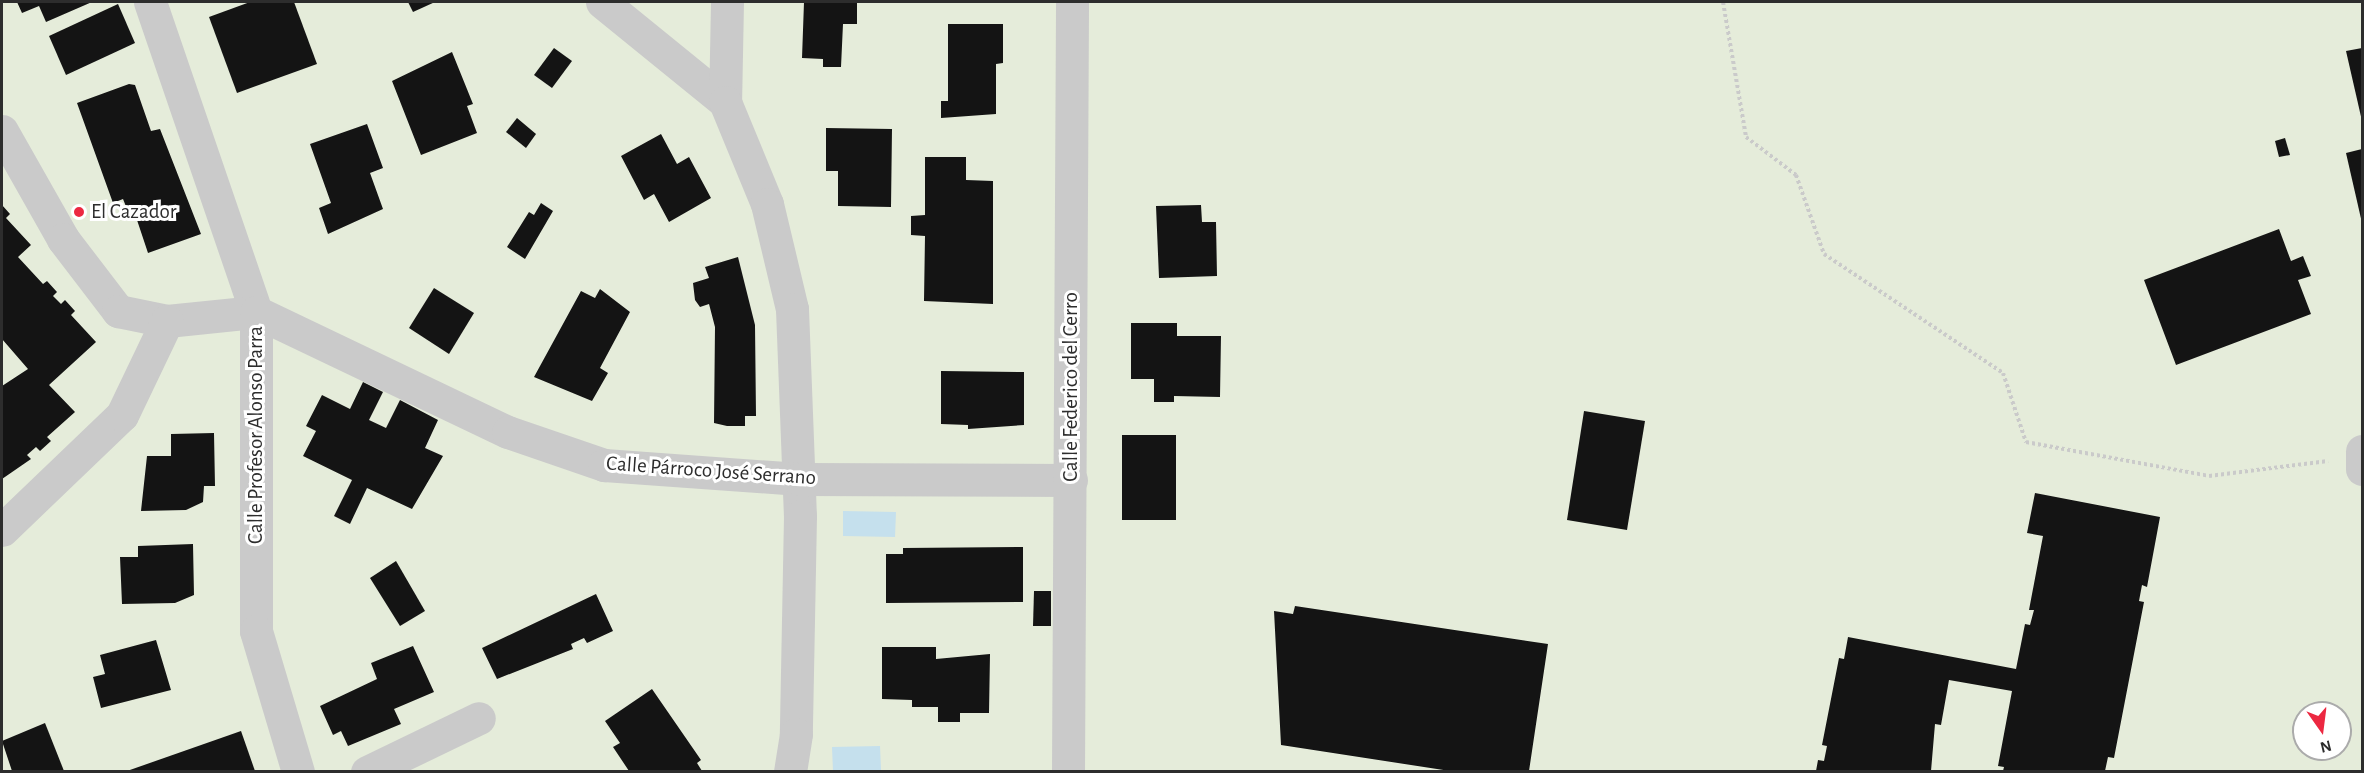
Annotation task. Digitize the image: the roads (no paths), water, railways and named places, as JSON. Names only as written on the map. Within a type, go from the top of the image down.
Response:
[{"type":"street","name":"Calle Profesor Alonso Parra","points":[[150,2],[256,312],[256,631],[298,771]]},
{"type":"street","points":[[602,2],[725,102]]},
{"type":"street","points":[[727,2],[725,102],[767,204],[792,309],[799,479],[796,734],[790,771]]},
{"type":"street","name":"Calle Federico del Cerro","points":[[1068,771],[1071,480],[1071,2]]},
{"type":"street","points":[[2,131],[63,238],[118,311],[168,321],[256,312]]},
{"type":"street","name":"Calle Párroco José Serrano","points":[[256,312],[508,432],[604,465],[799,479],[1071,480]]},
{"type":"street","points":[[2,530],[122,415],[168,321]]},
{"type":"street","points":[[367,771],[479,718]]},
{"type":"water","points":[[843,511],[896,512],[895,537],[843,536]]},
{"type":"water","points":[[880,746],[881,770],[833,771],[832,747]]},
{"type":"place","name":"El Cazador","points":[[79,212]]}]
